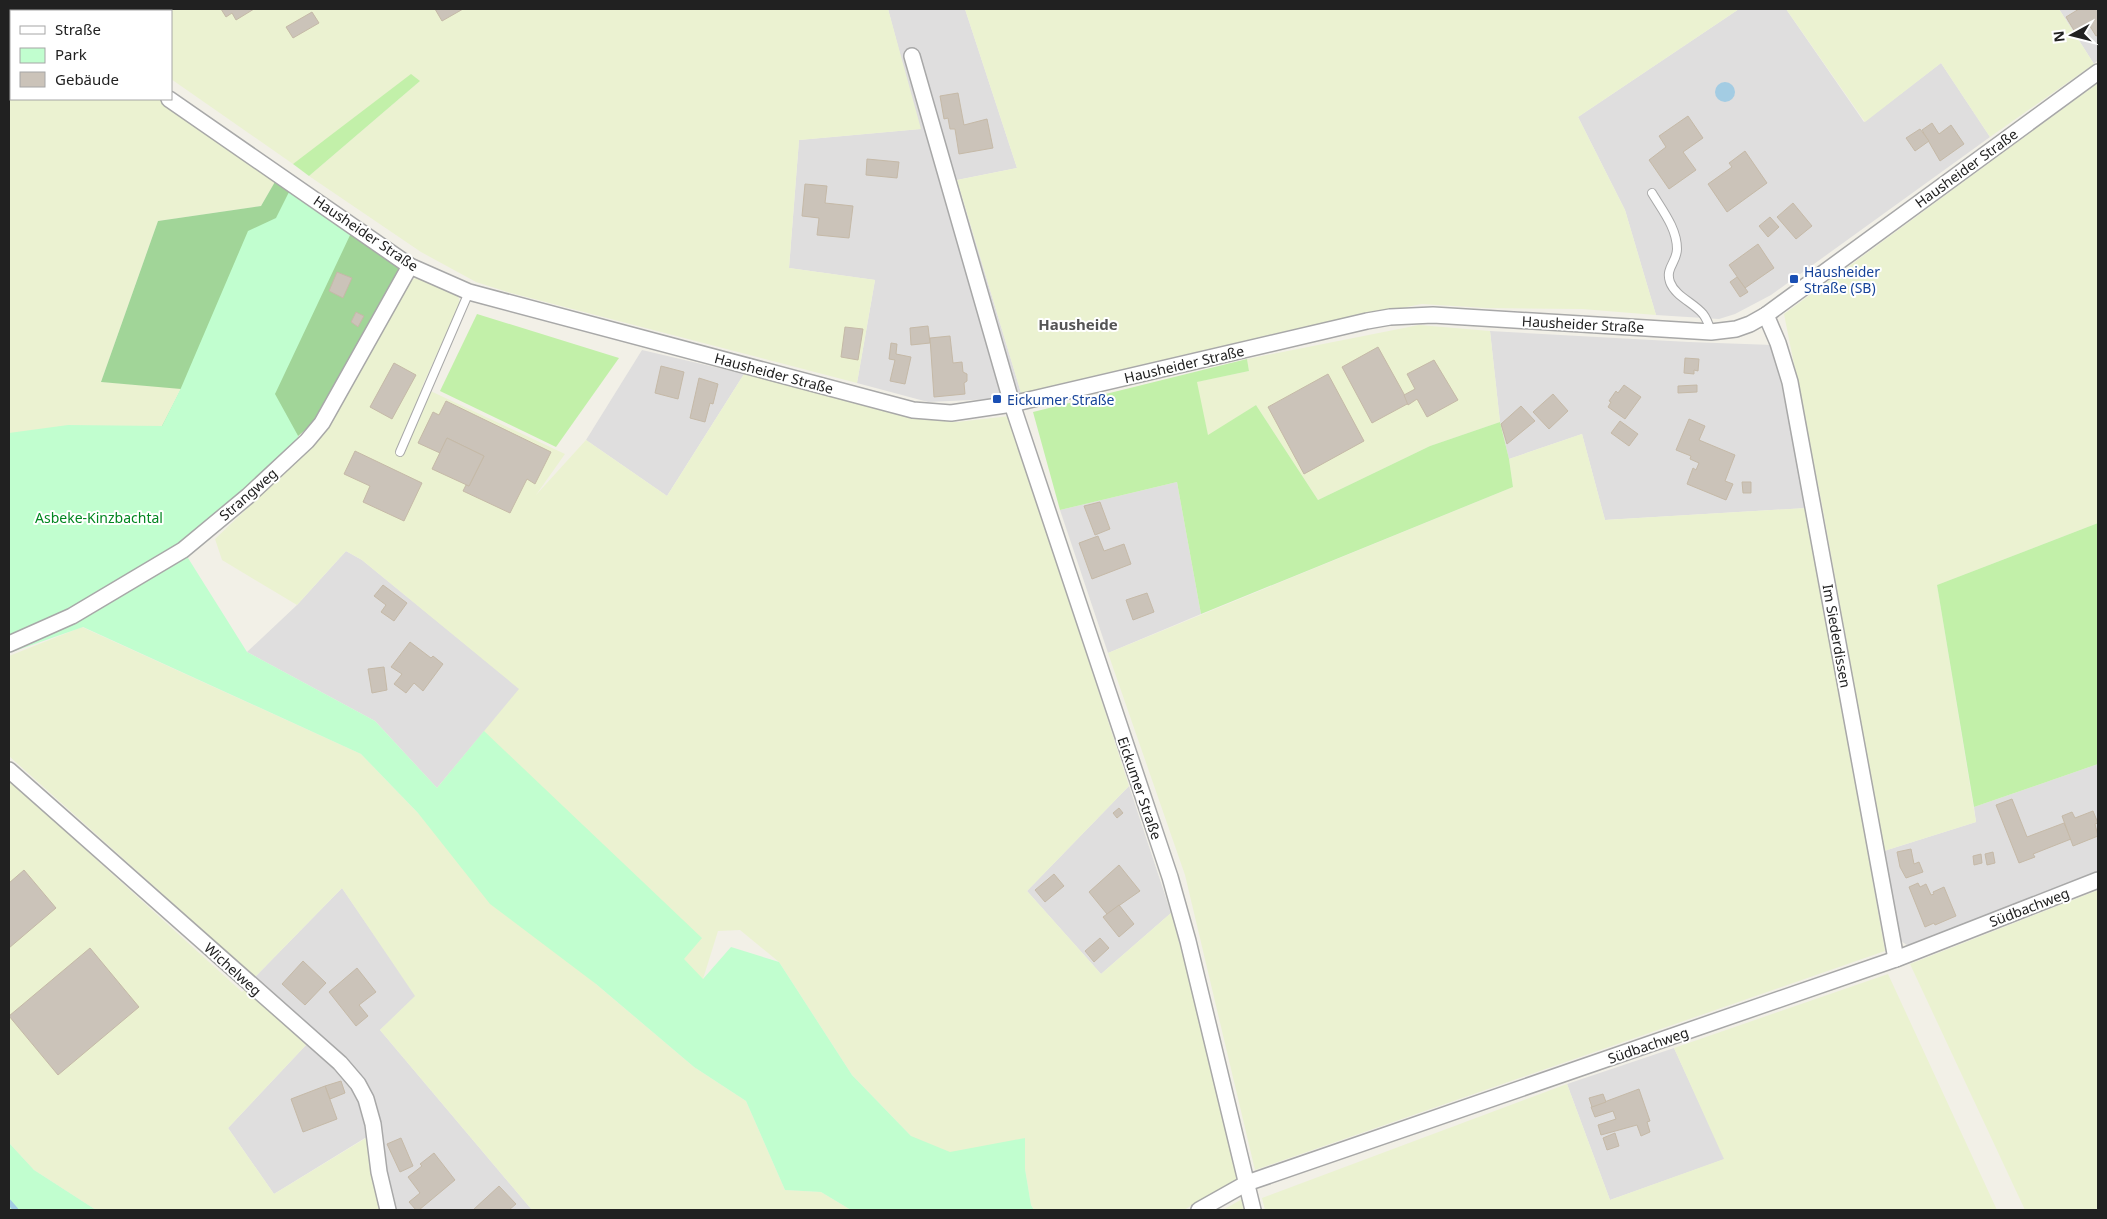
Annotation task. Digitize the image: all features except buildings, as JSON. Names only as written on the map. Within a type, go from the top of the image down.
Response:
[{"type":"street","name":"Eickumer Straße","points":[[912,56],[1012,404],[1170,877],[1188,941],[1253,1210]]},
{"type":"street","name":"Hausheider Straße","points":[[170,100],[410,266],[469,292],[913,410],[951,413],[1012,404],[1390,317],[1433,315],[1712,332],[1743,327],[1766,315],[2098,72]]},
{"type":"street","name":"Strangweg","points":[[9,644],[72,616],[183,550],[248,496],[307,441],[322,423],[410,266]]},
{"type":"street","name":"Im Siederdissen","points":[[1766,315],[1778,343],[1790,382],[1896,959]]},
{"type":"street","name":"Wichelweg","points":[[9,770],[340,1063],[358,1084],[366,1099],[373,1124],[379,1172],[388,1210]]},
{"type":"street","name":"Südbachweg","points":[[1199,1210],[1247,1183],[1896,959],[2098,880]]},
{"type":"lane","points":[[1652,193],[1671,226],[1676,240],[1676,257],[1668,272],[1669,280],[1678,292],[1703,314],[1712,332]]},
{"type":"lane","points":[[400,452],[469,292]]},
{"type":"shaded area","points":[[84,9],[175,9],[172,10]]},
{"type":"shaded area","points":[[888,9],[965,9],[1017,168],[957,180],[1021,393],[994,399],[928,402],[857,383],[875,280],[789,268],[799,140],[920,129]]},
{"type":"shaded area","points":[[1739,9],[1786,9],[1864,122],[1941,63],[1990,137],[1771,295],[1735,314],[1719,319],[1656,315],[1625,210],[1578,117]]},
{"type":"shaded area","points":[[2059,9],[2098,9],[2098,60],[2094,64]]},
{"type":"shaded area","points":[[1490,331],[1773,345],[1807,508],[1605,520],[1582,434],[1509,459],[1500,422]]},
{"type":"shaded area","points":[[642,350],[744,374],[667,496],[586,440]]},
{"type":"shaded area","points":[[1177,482],[1201,614],[1108,653],[1060,510]]},
{"type":"shaded area","points":[[346,551],[362,560],[520,689],[437,788],[375,721],[247,652],[297,605]]},
{"type":"shaded area","points":[[2098,764],[2098,871],[1911,948],[1901,941],[1884,851],[1976,822],[1974,807]]},
{"type":"shaded area","points":[[1129,786],[1171,913],[1101,974],[1027,891]]},
{"type":"shaded area","points":[[342,888],[416,996],[380,1030],[532,1210],[380,1210],[365,1138],[274,1194],[228,1128],[306,1045],[246,989],[255,977]]},
{"type":"shaded area","points":[[1674,1048],[1725,1159],[1610,1200],[1567,1084]]},
{"type":"green space","points":[[9,9],[47,9],[48,10],[10,10],[10,100],[159,100],[276,180],[261,206],[158,221],[101,382],[181,388],[162,426],[9,438]]},
{"type":"green space","points":[[888,9],[921,129],[799,140],[789,268],[875,280],[857,383],[511,293],[476,282],[421,252],[309,176],[420,81],[293,164],[172,80],[172,10]]},
{"type":"green space","points":[[965,9],[1739,9],[1578,117],[1625,210],[1656,315],[1582,309],[1487,308],[1422,304],[1303,327],[1021,393],[957,180],[1017,168]]},
{"type":"green space","points":[[1786,9],[2059,9],[2094,64],[1990,137],[1941,63],[1865,122]]},
{"type":"green space","points":[[411,74],[420,81],[309,176],[293,164]]},
{"type":"green space","points":[[2098,83],[2098,523],[1937,585],[1976,822],[1884,851],[1822,505],[1784,314]]},
{"type":"green space","points":[[276,180],[403,266],[313,423],[176,543],[162,426],[181,389],[101,382],[158,221],[261,206]]},
{"type":"green space","name":"Asbeke-Kinzbachtal","points":[[291,188],[352,231],[275,394],[302,443],[183,550],[247,652],[375,721],[437,788],[484,731],[702,938],[684,959],[703,979],[731,947],[779,962],[852,1075],[911,1136],[950,1152],[1025,1138],[1025,1169],[1031,1205],[1034,1210],[851,1210],[821,1192],[785,1190],[746,1101],[694,1067],[596,984],[490,904],[418,813],[361,754],[83,627],[9,653],[9,433],[68,425],[162,426],[181,388],[248,231],[276,218]]},
{"type":"green space","points":[[422,276],[457,292],[460,303],[422,387],[565,454],[536,495],[586,440],[667,496],[744,374],[927,419],[957,422],[1010,416],[1129,786],[1027,891],[1101,974],[1171,913],[1210,1054],[1237,1179],[1184,1210],[1034,1210],[1031,1205],[1025,1169],[1025,1138],[940,1171],[911,1136],[852,1075],[779,962],[740,930],[718,931],[703,979],[437,788],[519,689],[362,560],[346,551],[297,605],[222,560],[215,539],[319,440],[328,427],[408,281]]},
{"type":"green space","points":[[477,314],[619,358],[556,447],[440,391]]},
{"type":"green space","points":[[1419,325],[1490,331],[1500,422],[1430,446],[1318,500],[1256,405],[1208,436],[1196,382],[1249,371],[1247,359]]},
{"type":"green space","points":[[1247,359],[1249,371],[1197,382],[1208,435],[1256,405],[1318,500],[1430,446],[1500,422],[1509,459],[1513,487],[1201,614],[1177,482],[1060,510],[1033,412]]},
{"type":"green space","points":[[1582,434],[1605,520],[1807,508],[1885,951],[1255,1170],[1185,875],[1108,653],[1513,487],[1509,459]]},
{"type":"green space","points":[[2098,523],[2098,764],[1974,807],[1937,585]]},
{"type":"green space","points":[[82,627],[361,754],[418,813],[596,984],[694,1067],[746,1101],[785,1190],[821,1192],[851,1210],[532,1210],[380,1030],[415,996],[342,888],[255,977],[9,756],[9,656]]},
{"type":"green space","points":[[9,780],[242,992],[246,989],[306,1045],[228,1128],[274,1194],[366,1138],[380,1210],[96,1210],[34,1170],[9,1143]]},
{"type":"green space","points":[[2098,890],[2098,1210],[2025,1210],[1910,964]]},
{"type":"green space","points":[[1888,974],[1997,1210],[1265,1210],[1262,1198],[1567,1084],[1610,1200],[1724,1159],[1674,1048]]},
{"type":"green space","points":[[9,1143],[34,1170],[96,1210],[9,1210]]},
{"type":"green space","points":[[1242,1199],[1244,1210],[1223,1210]]},
{"type":"water","points":[[1721,82],[1729,82],[1735,88],[1735,96],[1729,102],[1721,102],[1715,96],[1715,88]]},
{"type":"waterway","points":[[9,1202],[16,1210]]},
{"type":"place","name":"Hausheider Straße (SB)","points":[[1794,279]]},
{"type":"place","name":"Eickumer Straße","points":[[997,399]]},
{"type":"district","name":"Hausheide","points":[[1078,324]]}]
